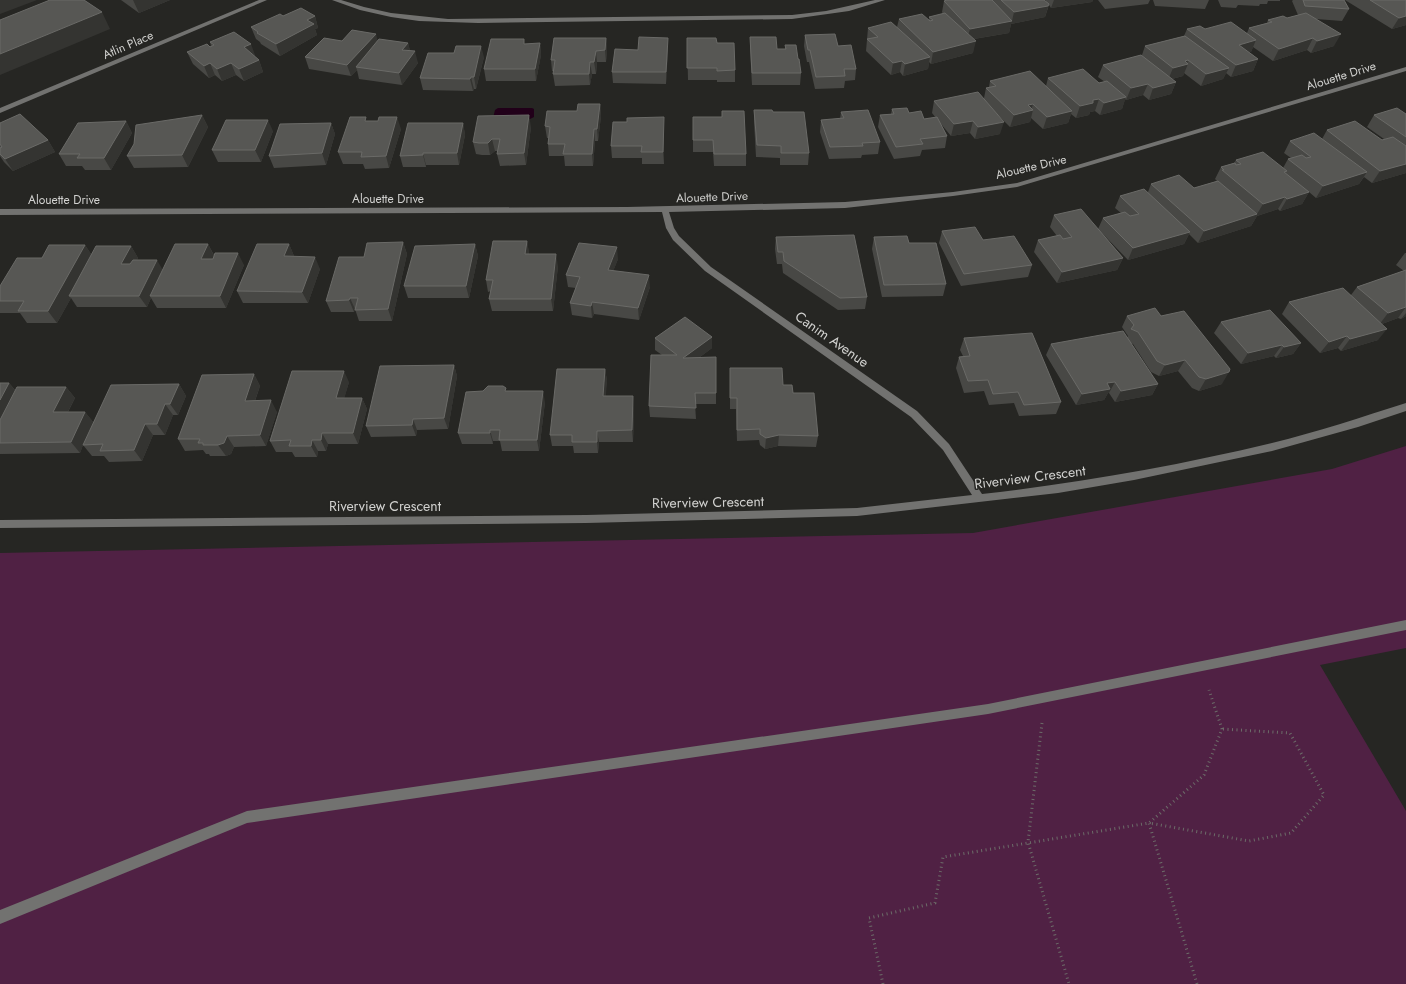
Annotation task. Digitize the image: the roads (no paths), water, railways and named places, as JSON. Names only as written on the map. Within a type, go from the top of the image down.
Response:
[{"type":"street","name":"Atlin Place","points":[[0,111],[264,0]]},
{"type":"street","points":[[335,0],[367,10],[417,18],[487,21],[792,17],[858,8],[882,0]]},
{"type":"street","name":"Alouette Drive","points":[[0,212],[664,210],[845,205],[888,202],[1017,184],[1057,174],[1406,69]]},
{"type":"street","name":"Canim Avenue","points":[[664,210],[670,228],[676,238],[708,269],[914,414],[946,447],[979,498]]},
{"type":"street","name":"Riverview Crescent","points":[[0,524],[751,516],[857,512],[1058,489],[1204,463],[1272,447],[1358,423],[1406,407]]},
{"type":"street","points":[[0,917],[247,817],[980,710],[1406,625]]}]
